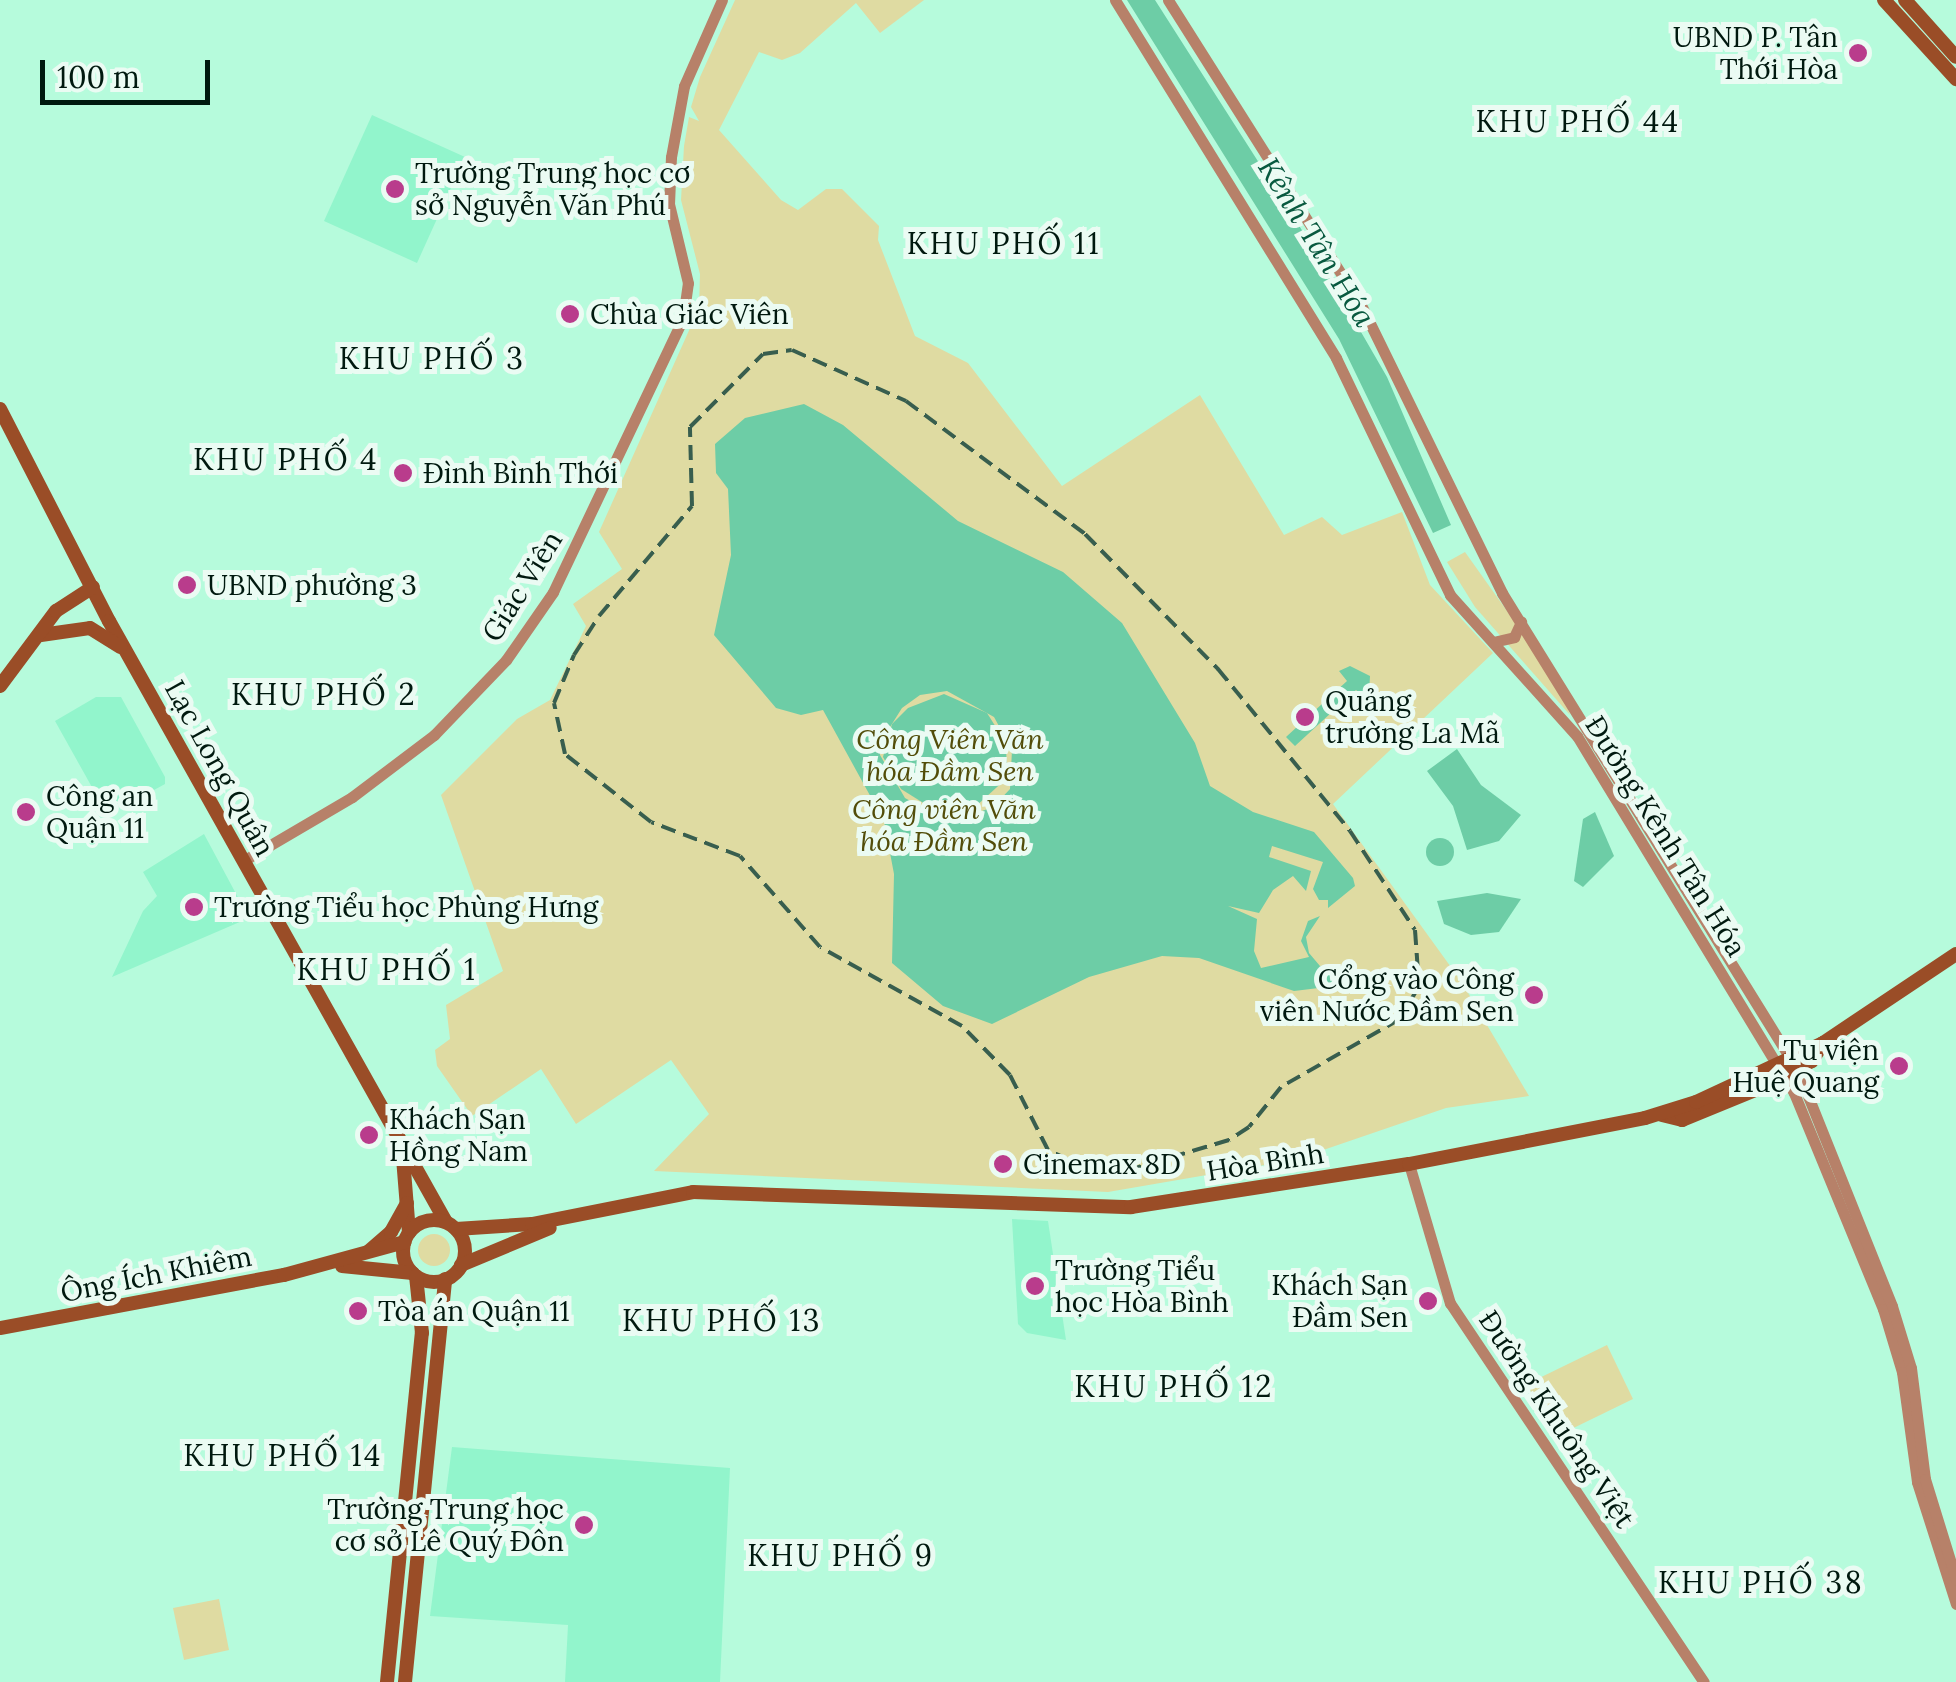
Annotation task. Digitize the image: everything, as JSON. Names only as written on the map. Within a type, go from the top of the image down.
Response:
[{"type":"main road","points":[[1884,0],[1956,80]]},
{"type":"main road","points":[[1904,0],[1956,57]]},
{"type":"main road","name":"Lạc Long Quân","points":[[0,409],[126,650],[401,1148],[451,1226]]},
{"type":"main road","points":[[0,686],[56,612],[93,587]]},
{"type":"main road","points":[[41,636],[90,628],[126,650]]},
{"type":"main road","points":[[1782,1066],[1956,954]]},
{"type":"main road","points":[[1782,1066],[1798,1071],[1823,1043]]},
{"type":"main road","name":"Hòa Bình","points":[[568,1218],[682,1192],[1131,1208],[1408,1164],[1662,1114],[1682,1120],[1782,1066]]},
{"type":"main road","points":[[387,1682],[422,1334],[407,1237],[409,1197],[401,1148]]},
{"type":"main road","points":[[364,1254],[398,1224],[409,1197]]},
{"type":"main road","points":[[322,1266],[407,1237],[425,1222],[451,1226],[568,1218]]},
{"type":"main road","points":[[404,1682],[445,1280],[461,1265],[568,1218]]},
{"type":"main road","points":[[451,1226],[465,1250],[461,1265]]},
{"type":"main road","points":[[322,1266],[445,1280]]},
{"type":"main road","name":"Ông Ích Khiêm","points":[[0,1328],[322,1266]]},
{"type":"street","name":"Giác Viên","points":[[243,861],[414,752],[489,680],[553,592],[683,318],[688,284],[671,216],[669,172],[684,86],[722,0]]},
{"type":"street","name":"Đường Kênh Tân Hóa","points":[[1114,0],[1336,358],[1450,594],[1577,736],[1782,1066]]},
{"type":"street","name":"Đường Kênh Tân Hóa","points":[[1168,0],[1368,317],[1447,491],[1782,1066],[1883,1309],[1902,1372],[1916,1482],[1953,1587]]},
{"type":"street","points":[[1494,642],[1514,637],[1520,622]]},
{"type":"street","name":"Đường Kênh Tân Hóa","points":[[1798,1071],[1892,1306],[1910,1368],[1925,1480],[1953,1587]]},
{"type":"street","name":"Đường Khuông Việt","points":[[1408,1164],[1450,1303],[1704,1682]]},
{"type":"shaded area","points":[[1127,0],[1155,0],[1305,235],[1387,377],[1451,525],[1433,533],[1339,339]]},
{"type":"shaded area","name":"Trường Trung học cơ sở Nguyễn Văn Phú","points":[[372,115],[465,157],[417,263],[324,221]]},
{"type":"shaded area","points":[[804,404],[843,425],[958,521],[1063,572],[1122,623],[1195,743],[1210,786],[1253,812],[1314,832],[1353,878],[1355,886],[1328,908],[1328,900],[1319,900],[1313,889],[1323,862],[1272,846],[1269,857],[1311,871],[1306,891],[1293,876],[1273,890],[1259,913],[1228,906],[1257,919],[1254,951],[1261,968],[1309,957],[1301,941],[1308,921],[1320,916],[1306,937],[1309,953],[1320,966],[1337,965],[1344,977],[1327,987],[1294,991],[1199,958],[1162,956],[1089,977],[992,1024],[943,1006],[892,963],[894,874],[884,821],[823,710],[801,715],[776,708],[714,635],[731,555],[728,489],[716,473],[715,444],[745,418]],"holes":[[[947,691],[994,717],[1012,750],[1010,789],[993,807],[971,815],[925,809],[905,798],[880,755],[880,743],[902,708],[920,695]]]},
{"type":"shaded area","points":[[1350,666],[1370,676],[1369,694],[1365,698],[1356,690],[1295,746],[1286,737],[1347,681],[1339,671]]},
{"type":"shaded area","name":"Công Viên Văn hóa Đầm Sen","points":[[944,694],[987,713],[1006,743],[1007,778],[975,807],[925,804],[901,789],[883,757],[892,724],[908,708]]},
{"type":"shaded area","points":[[96,697],[121,697],[165,777],[165,784],[132,802],[111,803],[93,789],[55,721]]},
{"type":"shaded area","points":[[1457,749],[1481,785],[1521,815],[1499,841],[1467,850],[1453,806],[1427,771]]},
{"type":"shaded area","points":[[1595,812],[1614,856],[1583,887],[1574,881],[1583,819]]},
{"type":"shaded area","name":"Trường Tiểu học Phùng Hưng","points":[[204,834],[249,918],[112,977],[143,911],[157,896],[143,872]]},
{"type":"shaded area","points":[[1440,838],[1450,842],[1454,852],[1450,862],[1440,866],[1430,862],[1426,852],[1430,842]]},
{"type":"shaded area","points":[[1487,893],[1521,899],[1499,932],[1471,935],[1444,924],[1437,901]]},
{"type":"shaded area","name":"Trường Tiểu học Hòa Bình","points":[[1012,1219],[1048,1221],[1066,1340],[1027,1333],[1018,1324]]},
{"type":"shaded area","name":"Trường Trung học cơ sở Lê Quý Đôn","points":[[452,1447],[730,1468],[720,1682],[565,1682],[568,1625],[430,1616]]},
{"type":"green space","name":"Công viên Văn hóa Đầm Sen","points":[[735,0],[924,0],[880,33],[856,3],[800,53],[782,60],[759,52],[719,130],[781,200],[798,210],[826,189],[842,189],[879,226],[878,240],[915,336],[968,363],[1062,486],[1200,395],[1284,535],[1322,517],[1342,535],[1402,512],[1430,585],[1493,653],[1333,804],[1461,981],[1529,1096],[1446,1108],[1294,1160],[1108,1192],[654,1171],[709,1114],[671,1060],[576,1124],[541,1069],[472,1116],[437,1066],[435,1050],[450,1039],[446,1005],[503,971],[441,795],[517,719],[550,700],[586,626],[573,604],[622,569],[599,532],[699,308],[700,274],[681,200],[684,146],[689,117],[699,121],[691,107],[700,77]]},
{"type":"green space","points":[[1465,552],[1559,684],[1570,715],[1475,607],[1447,562]]},
{"type":"green space","points":[[434,1234],[445,1239],[450,1250],[445,1261],[434,1266],[423,1261],[418,1250],[423,1239]]},
{"type":"green space","points":[[1607,1345],[1633,1399],[1553,1438],[1527,1384]]},
{"type":"green space","points":[[219,1599],[229,1650],[184,1660],[173,1608]]},
{"type":"railway","points":[[792,350],[906,401],[1085,534],[1218,669],[1350,831],[1415,930],[1419,986],[1400,1019],[1281,1087],[1249,1127],[1229,1140],[1132,1169],[1090,1170],[1048,1150],[1010,1075],[962,1026],[820,947],[740,856],[651,822],[565,754],[554,703],[574,655],[599,616],[692,506],[690,427],[763,354],[792,350]]},
{"type":"place","name":"UBND P. Tân Thới Hòa","points":[[1858,53]]},
{"type":"place","name":"Trường Trung học cơ sở Nguyễn Văn Phú","points":[[395,189]]},
{"type":"place","name":"Chùa Giác Viên","points":[[570,314]]},
{"type":"place","name":"Đình Bình Thới","points":[[403,473]]},
{"type":"place","name":"UBND phường 3","points":[[187,585]]},
{"type":"place","name":"Quảng trường La Mã","points":[[1305,717]]},
{"type":"place","name":"Công an Quận 11","points":[[26,812]]},
{"type":"place","name":"Trường Tiểu học Phùng Hưng","points":[[194,907]]},
{"type":"place","name":"Cổng vào Công viên Nước Đầm Sen","points":[[1534,995]]},
{"type":"place","name":"Tu viện Huệ Quang","points":[[1899,1066]]},
{"type":"place","name":"Khách Sạn Hồng Nam","points":[[369,1135]]},
{"type":"place","name":"Cinemax 8D","points":[[1003,1164]]},
{"type":"place","name":"Trường Tiểu học Hòa Bình","points":[[1035,1286]]},
{"type":"place","name":"Khách Sạn Đầm Sen","points":[[1428,1301]]},
{"type":"place","name":"Tòa án Quận 11","points":[[358,1311]]},
{"type":"place","name":"Trường Trung học cơ sở Lê Quý Đôn","points":[[584,1525]]},
{"type":"district","name":"KHU PHỐ 44","points":[[1578,121]]},
{"type":"district","name":"KHU PHỐ 11","points":[[1004,243]]},
{"type":"district","name":"KHU PHỐ 3","points":[[432,358]]},
{"type":"district","name":"KHU PHỐ 4","points":[[286,459]]},
{"type":"district","name":"KHU PHỐ 2","points":[[324,694]]},
{"type":"district","name":"KHU PHỐ 1","points":[[387,969]]},
{"type":"district","name":"KHU PHỐ 13","points":[[722,1320]]},
{"type":"district","name":"KHU PHỐ 12","points":[[1174,1386]]},
{"type":"district","name":"KHU PHỐ 14","points":[[283,1455]]},
{"type":"district","name":"KHU PHỐ 9","points":[[841,1555]]},
{"type":"district","name":"KHU PHỐ 38","points":[[1761,1582]]},
{"type":"water label","name":"Kênh Tân Hóa","points":[[1317,242]]}]
